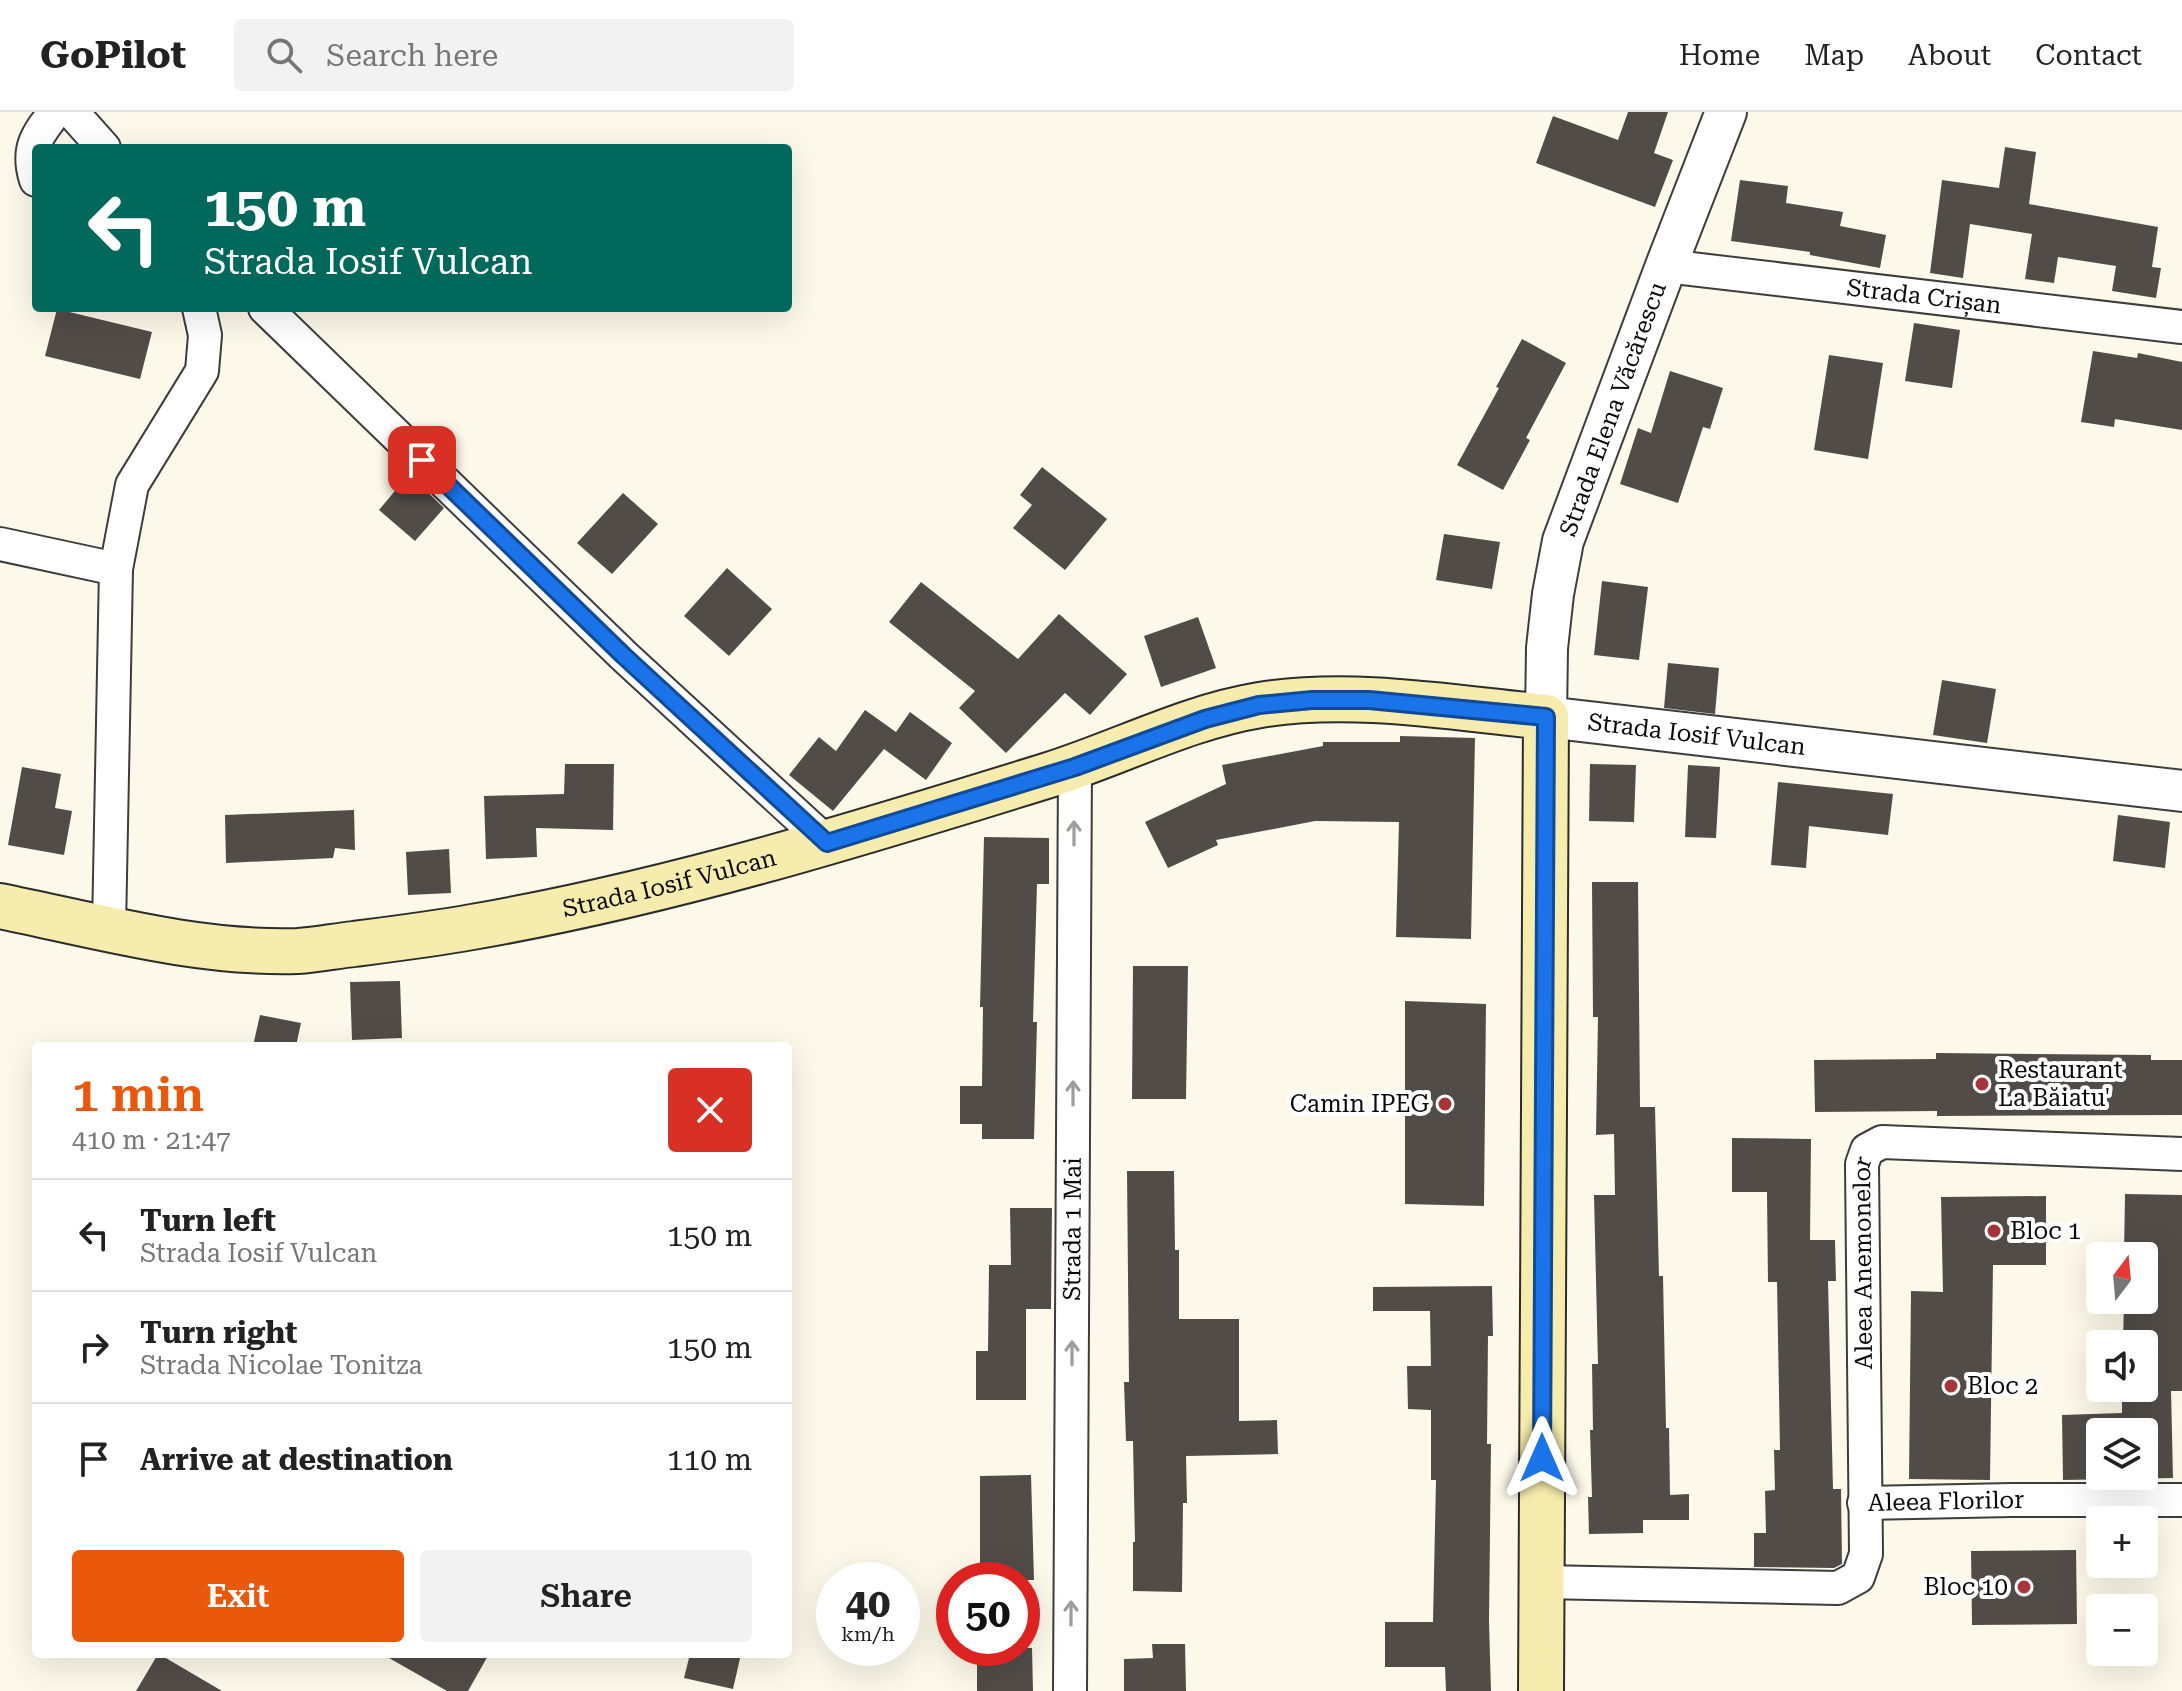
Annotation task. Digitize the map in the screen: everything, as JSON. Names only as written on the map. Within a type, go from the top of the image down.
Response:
[{"type":"main road","name":"Strada Iosif Vulcan","points":[[0,906],[185,943],[243,950],[302,951],[425,935],[554,913],[827,843],[1075,767],[1205,719],[1259,705],[1312,700],[1369,700],[1546,717]]},
{"type":"main road","points":[[1541,1691],[1546,717]]},
{"type":"street","points":[[34,144],[35,138],[55,112]]},
{"type":"street","points":[[72,112],[100,144]]},
{"type":"street","name":"Strada Elena Văcărescu","points":[[1546,717],[1547,648],[1563,541],[1726,112]]},
{"type":"street","name":"Strada Crișan","points":[[1666,266],[2182,327]]},
{"type":"street","points":[[109,928],[116,569],[132,485],[202,371],[205,335],[200,312]]},
{"type":"street","points":[[269,312],[624,656],[827,843]]},
{"type":"street","points":[[0,544],[116,569]]},
{"type":"street","name":"Strada Iosif Vulcan","points":[[1546,717],[2182,791]]},
{"type":"street","name":"Strada 1 Mai","points":[[1070,1691],[1075,767]]},
{"type":"street","name":"Aleea Anemonelor","points":[[1864,1503],[1862,1164],[1867,1150],[1882,1142],[2182,1154]]},
{"type":"street","name":"Aleea Florilor","points":[[1542,1582],[1838,1588],[1858,1577],[1866,1554],[1864,1503],[2182,1500]]},
{"type":"building","points":[[1628,112],[1668,112],[1654,153],[1673,160],[1655,207],[1536,163],[1553,116],[1618,140]]},
{"type":"building","points":[[2005,147],[2036,152],[2029,204],[2158,227],[2152,267],[2161,268],[2156,298],[2112,291],[2116,266],[2058,257],[2054,283],[2025,279],[2032,234],[1970,224],[1963,278],[1930,273],[1942,180],[1999,188]]},
{"type":"building","points":[[1740,180],[1788,186],[1786,203],[1843,212],[1840,226],[1886,235],[1880,268],[1810,255],[1810,252],[1731,241]]},
{"type":"building","points":[[56,312],[69,312],[152,332],[140,379],[45,356]]},
{"type":"building","points":[[1914,323],[1960,330],[1952,388],[1905,381]]},
{"type":"building","points":[[1522,339],[1566,363],[1526,438],[1530,440],[1503,490],[1457,465]]},
{"type":"building","points":[[2093,351],[2137,358],[2138,353],[2182,362],[2182,430],[2115,419],[2114,427],[2081,422]]},
{"type":"building","points":[[1829,355],[1883,363],[1868,459],[1814,450]]},
{"type":"building","points":[[1670,371],[1723,388],[1710,429],[1703,427],[1678,503],[1620,484],[1638,428],[1651,433]]},
{"type":"building","points":[[1042,467],[1107,519],[1065,570],[1013,528],[1032,505],[1020,495]]},
{"type":"building","points":[[409,474],[444,508],[415,541],[379,510]]},
{"type":"building","points":[[623,493],[658,524],[612,574],[577,543]]},
{"type":"building","points":[[1444,534],[1500,542],[1492,589],[1436,580]]},
{"type":"building","points":[[727,568],[772,609],[729,656],[684,616]]},
{"type":"building","points":[[1602,581],[1648,587],[1639,660],[1594,655]]},
{"type":"building","points":[[921,582],[1018,659],[1059,614],[1127,674],[1090,715],[1065,693],[1006,753],[959,708],[975,691],[889,622]]},
{"type":"building","points":[[1198,617],[1216,668],[1161,687],[1144,636]]},
{"type":"building","points":[[1668,663],[1719,668],[1715,714],[1664,708]]},
{"type":"building","points":[[1942,680],[1996,689],[1987,743],[1933,735]]},
{"type":"building","points":[[865,710],[896,732],[910,712],[952,743],[926,780],[884,749],[833,811],[789,775],[819,737],[836,751]]},
{"type":"building","points":[[1400,736],[1475,738],[1471,939],[1396,937],[1399,822],[1315,821],[1216,840],[1218,845],[1168,868],[1145,822],[1226,784],[1222,765],[1323,746],[1323,742],[1400,742]]},
{"type":"building","points":[[565,764],[614,764],[613,830],[536,828],[537,857],[486,859],[484,796],[564,794]]},
{"type":"building","points":[[1590,764],[1636,765],[1634,822],[1589,821]]},
{"type":"building","points":[[1688,765],[1720,767],[1716,838],[1685,837]]},
{"type":"building","points":[[22,767],[61,774],[55,808],[72,811],[64,855],[8,845]]},
{"type":"building","points":[[1778,782],[1893,794],[1888,835],[1809,826],[1806,868],[1771,865]]},
{"type":"building","points":[[354,810],[355,850],[335,848],[333,858],[226,863],[225,815]]},
{"type":"building","points":[[2118,815],[2170,822],[2165,868],[2113,861]]},
{"type":"building","points":[[984,837],[1049,838],[1049,884],[1037,884],[1034,1139],[982,1139],[982,1124],[960,1124],[960,1086],[982,1086],[983,1007],[980,1007]]},
{"type":"building","points":[[449,849],[451,893],[408,895],[406,852]]},
{"type":"building","points":[[1592,882],[1638,882],[1640,1107],[1655,1107],[1659,1276],[1663,1276],[1670,1495],[1689,1494],[1689,1520],[1643,1520],[1643,1533],[1589,1534],[1592,1364],[1598,1364],[1594,1195],[1615,1195],[1614,1134],[1596,1135],[1598,1017],[1593,1017]]},
{"type":"building","points":[[1133,966],[1188,966],[1186,1099],[1132,1099]]},
{"type":"building","points":[[400,981],[402,1038],[352,1040],[350,982]]},
{"type":"building","name":"Camin IPEG","points":[[1405,1001],[1486,1004],[1484,1206],[1405,1204]]},
{"type":"building","points":[[260,1015],[301,1023],[297,1042],[254,1042]]},
{"type":"building","points":[[1936,1053],[2151,1055],[2151,1060],[2182,1060],[2182,1115],[1937,1116],[1937,1111],[1815,1112],[1814,1060],[1936,1059]]},
{"type":"building","points":[[1732,1138],[1811,1139],[1810,1240],[1835,1240],[1836,1281],[1828,1281],[1833,1489],[1841,1489],[1842,1564],[1834,1568],[1754,1567],[1754,1533],[1766,1533],[1765,1491],[1775,1490],[1774,1450],[1780,1450],[1777,1282],[1768,1282],[1767,1192],[1732,1192]]},
{"type":"building","points":[[1127,1171],[1174,1171],[1179,1319],[1239,1319],[1239,1421],[1277,1420],[1278,1454],[1186,1456],[1182,1592],[1133,1591],[1133,1441],[1126,1441],[1124,1382],[1129,1382]]},
{"type":"building","points":[[2125,1194],[2182,1195],[2182,1391],[2171,1391],[2173,1478],[2158,1478],[2158,1418],[2086,1418],[2086,1480],[2063,1480],[2062,1415],[2122,1413],[2122,1402],[2158,1402],[2158,1330],[2123,1330],[2124,1314],[2158,1314],[2158,1242],[2124,1242]]},
{"type":"building","name":"Bloc 2","points":[[2046,1196],[2046,1265],[1993,1265],[1990,1480],[1909,1479],[1911,1291],[1943,1292],[1941,1197]]},
{"type":"building","points":[[1010,1208],[1052,1208],[1051,1309],[1026,1309],[1026,1400],[976,1400],[976,1351],[988,1351],[989,1265],[1011,1265]]},
{"type":"building","points":[[1492,1286],[1493,1336],[1488,1336],[1487,1444],[1491,1444],[1491,1691],[1446,1691],[1445,1667],[1385,1667],[1385,1622],[1433,1622],[1436,1480],[1431,1480],[1431,1410],[1408,1409],[1407,1366],[1431,1366],[1430,1311],[1373,1311],[1373,1287]]},
{"type":"building","points":[[1031,1475],[1033,1562],[980,1562],[980,1476]]},
{"type":"building","name":"Bloc 10","points":[[2076,1550],[2077,1624],[1972,1625],[1971,1551]]},
{"type":"building","points":[[1152,1644],[1185,1644],[1186,1691],[1124,1691],[1124,1659],[1153,1658]]},
{"type":"building","points":[[156,1658],[166,1658],[222,1691],[136,1691]]},
{"type":"building","points":[[389,1658],[487,1658],[468,1691],[447,1691]]},
{"type":"building","points":[[689,1658],[740,1658],[733,1689],[684,1678]]},
{"type":"building","points":[[977,1666],[1032,1666],[1033,1691],[977,1691]]},
{"type":"place","name":"Restaurant La Băiatu'","points":[[1982,1084]]},
{"type":"place","name":"Camin IPEG","points":[[1445,1104]]},
{"type":"place","name":"Bloc 1","points":[[1994,1231]]},
{"type":"place","name":"Bloc 2","points":[[1951,1386]]},
{"type":"place","name":"Bloc 10","points":[[2024,1587]]},
{"type":"route","points":[[422,460],[624,656],[827,843],[1075,767],[1205,719],[1259,705],[1312,700],[1369,700],[1546,717],[1542,1458]]}]
